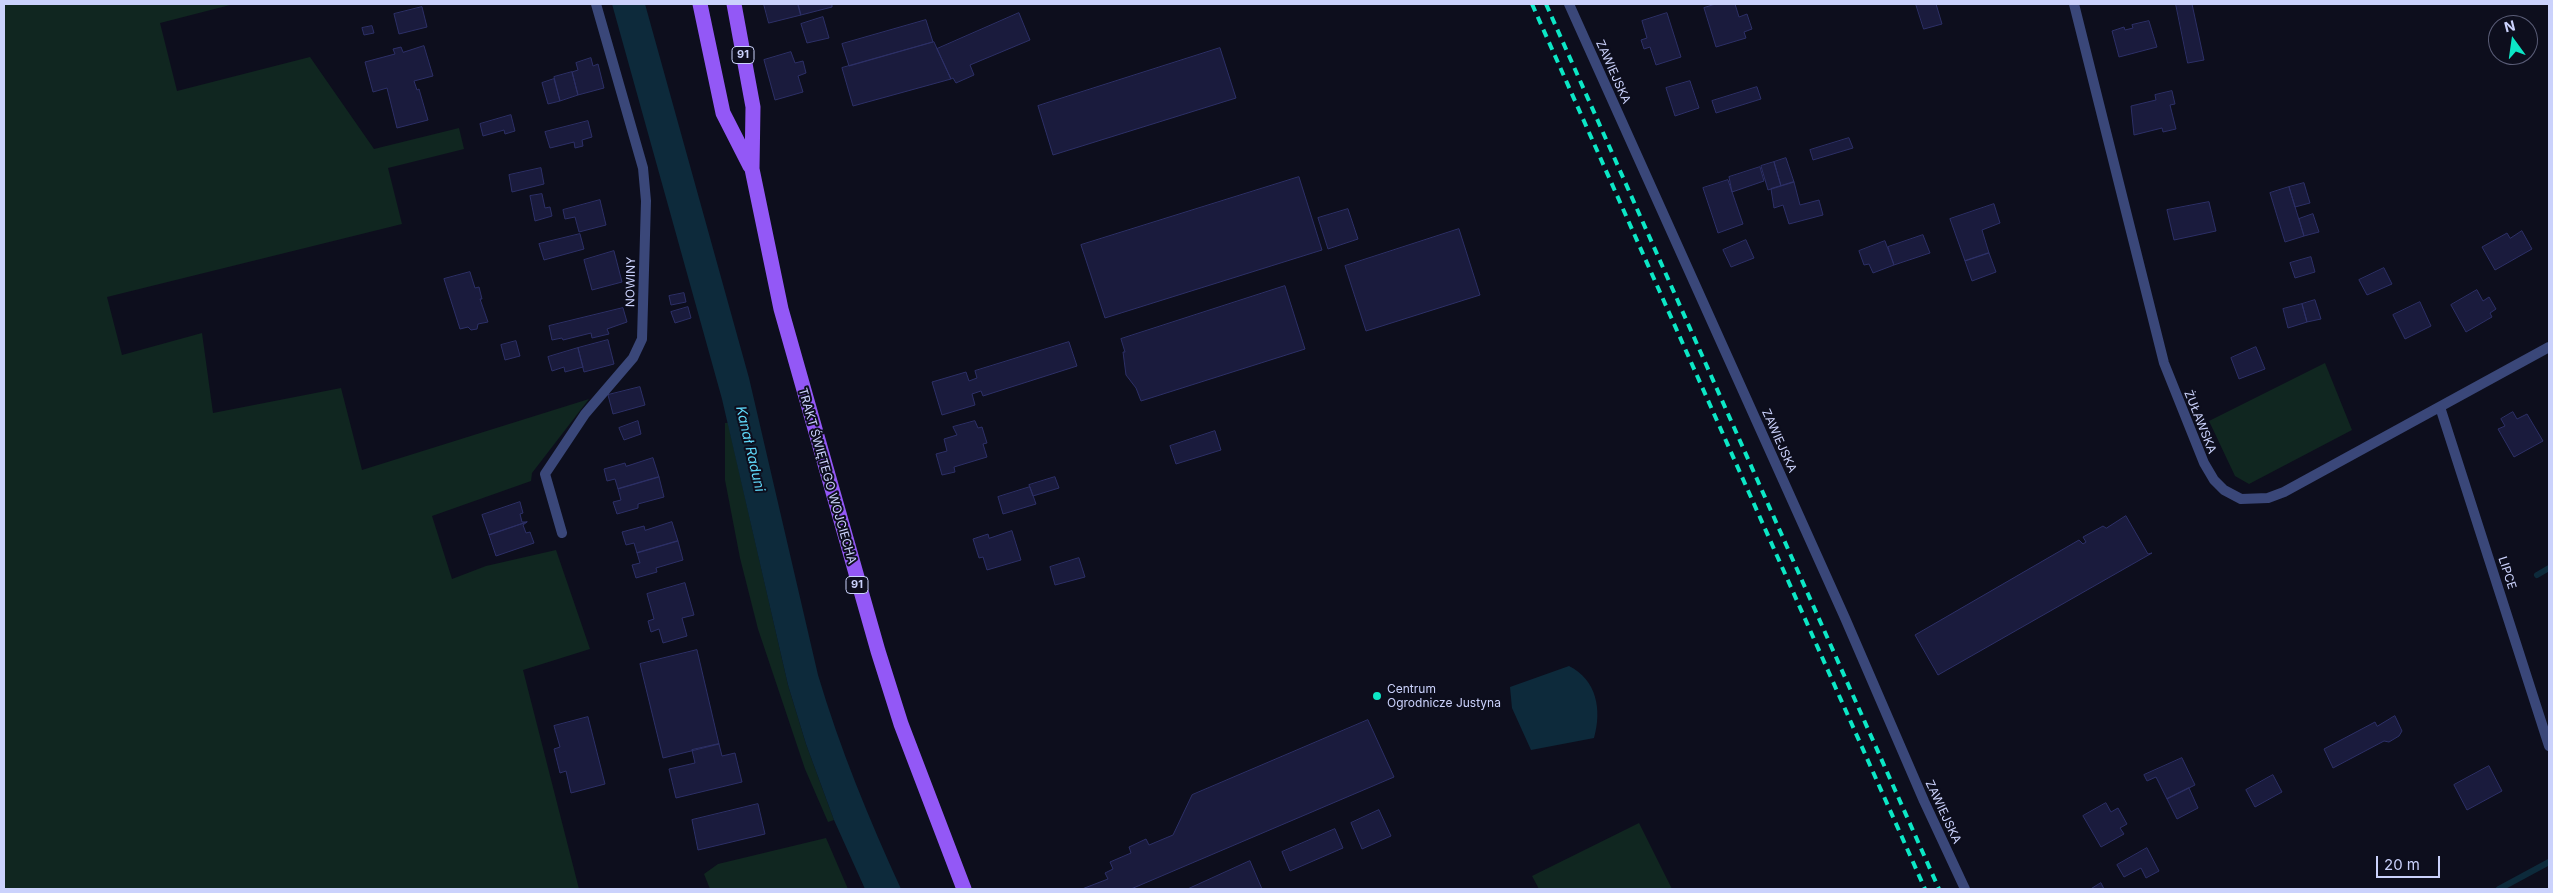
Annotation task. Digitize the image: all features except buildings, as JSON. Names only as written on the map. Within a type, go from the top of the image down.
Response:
[{"type":"main road","name":"TRAKT ŚWIĘTEGO WOJCIECHA","points":[[700,4],[723,113],[752,169]]},
{"type":"main road","name":"TRAKT ŚWIĘTEGO WOJCIECHA","points":[[734,4],[753,107],[752,169],[781,309],[856,580],[901,724],[964,889]]},
{"type":"street","name":"NOWINY","points":[[562,533],[545,474],[585,414],[633,358],[642,339],[646,202],[643,168],[596,4]]},
{"type":"street","name":"ZAWIEJSKA","points":[[1569,4],[1965,889]]},
{"type":"street","name":"ŻUŁAWSKA","points":[[2074,4],[2164,363],[2204,464],[2214,480],[2224,490],[2240,499],[2268,498],[2284,492],[2549,347]]},
{"type":"street","name":"LIPCE","points":[[2440,407],[2549,746]]},
{"type":"green space","points":[[4,4],[234,4],[160,23],[177,91],[310,57],[374,149],[459,128],[464,149],[388,168],[402,224],[107,297],[122,355],[202,333],[213,413],[341,388],[362,470],[589,399],[532,473],[531,481],[432,516],[452,579],[486,566],[556,550],[590,649],[523,670],[579,889],[4,889]]},
{"type":"green space","points":[[2325,363],[2352,430],[2249,484],[2235,476],[2209,421]]},
{"type":"green space","points":[[725,423],[728,423],[788,685],[806,744],[834,820],[828,822],[805,769],[758,629],[740,558],[725,480]]},
{"type":"green space","points":[[1639,823],[1672,889],[1539,889],[1532,876]]},
{"type":"green space","points":[[826,838],[848,889],[710,889],[704,874],[718,864]]},
{"type":"water","name":"Kanał Raduni","points":[[612,4],[645,4],[749,378],[818,675],[856,784],[901,889],[865,889],[834,820],[806,744],[788,685],[722,399]]},
{"type":"water","points":[[1569,666],[1586,679],[1595,697],[1597,717],[1594,738],[1531,750],[1512,708],[1510,687]]},
{"type":"waterway","points":[[2537,575],[2549,568]]},
{"type":"waterway","points":[[2499,889],[2549,862]]},
{"type":"railway","points":[[1532,4],[1925,889]]},
{"type":"railway","points":[[1546,4],[1939,889]]},
{"type":"place","name":"Centrum Ogrodnicze Justyna","points":[[1377,696]]}]
